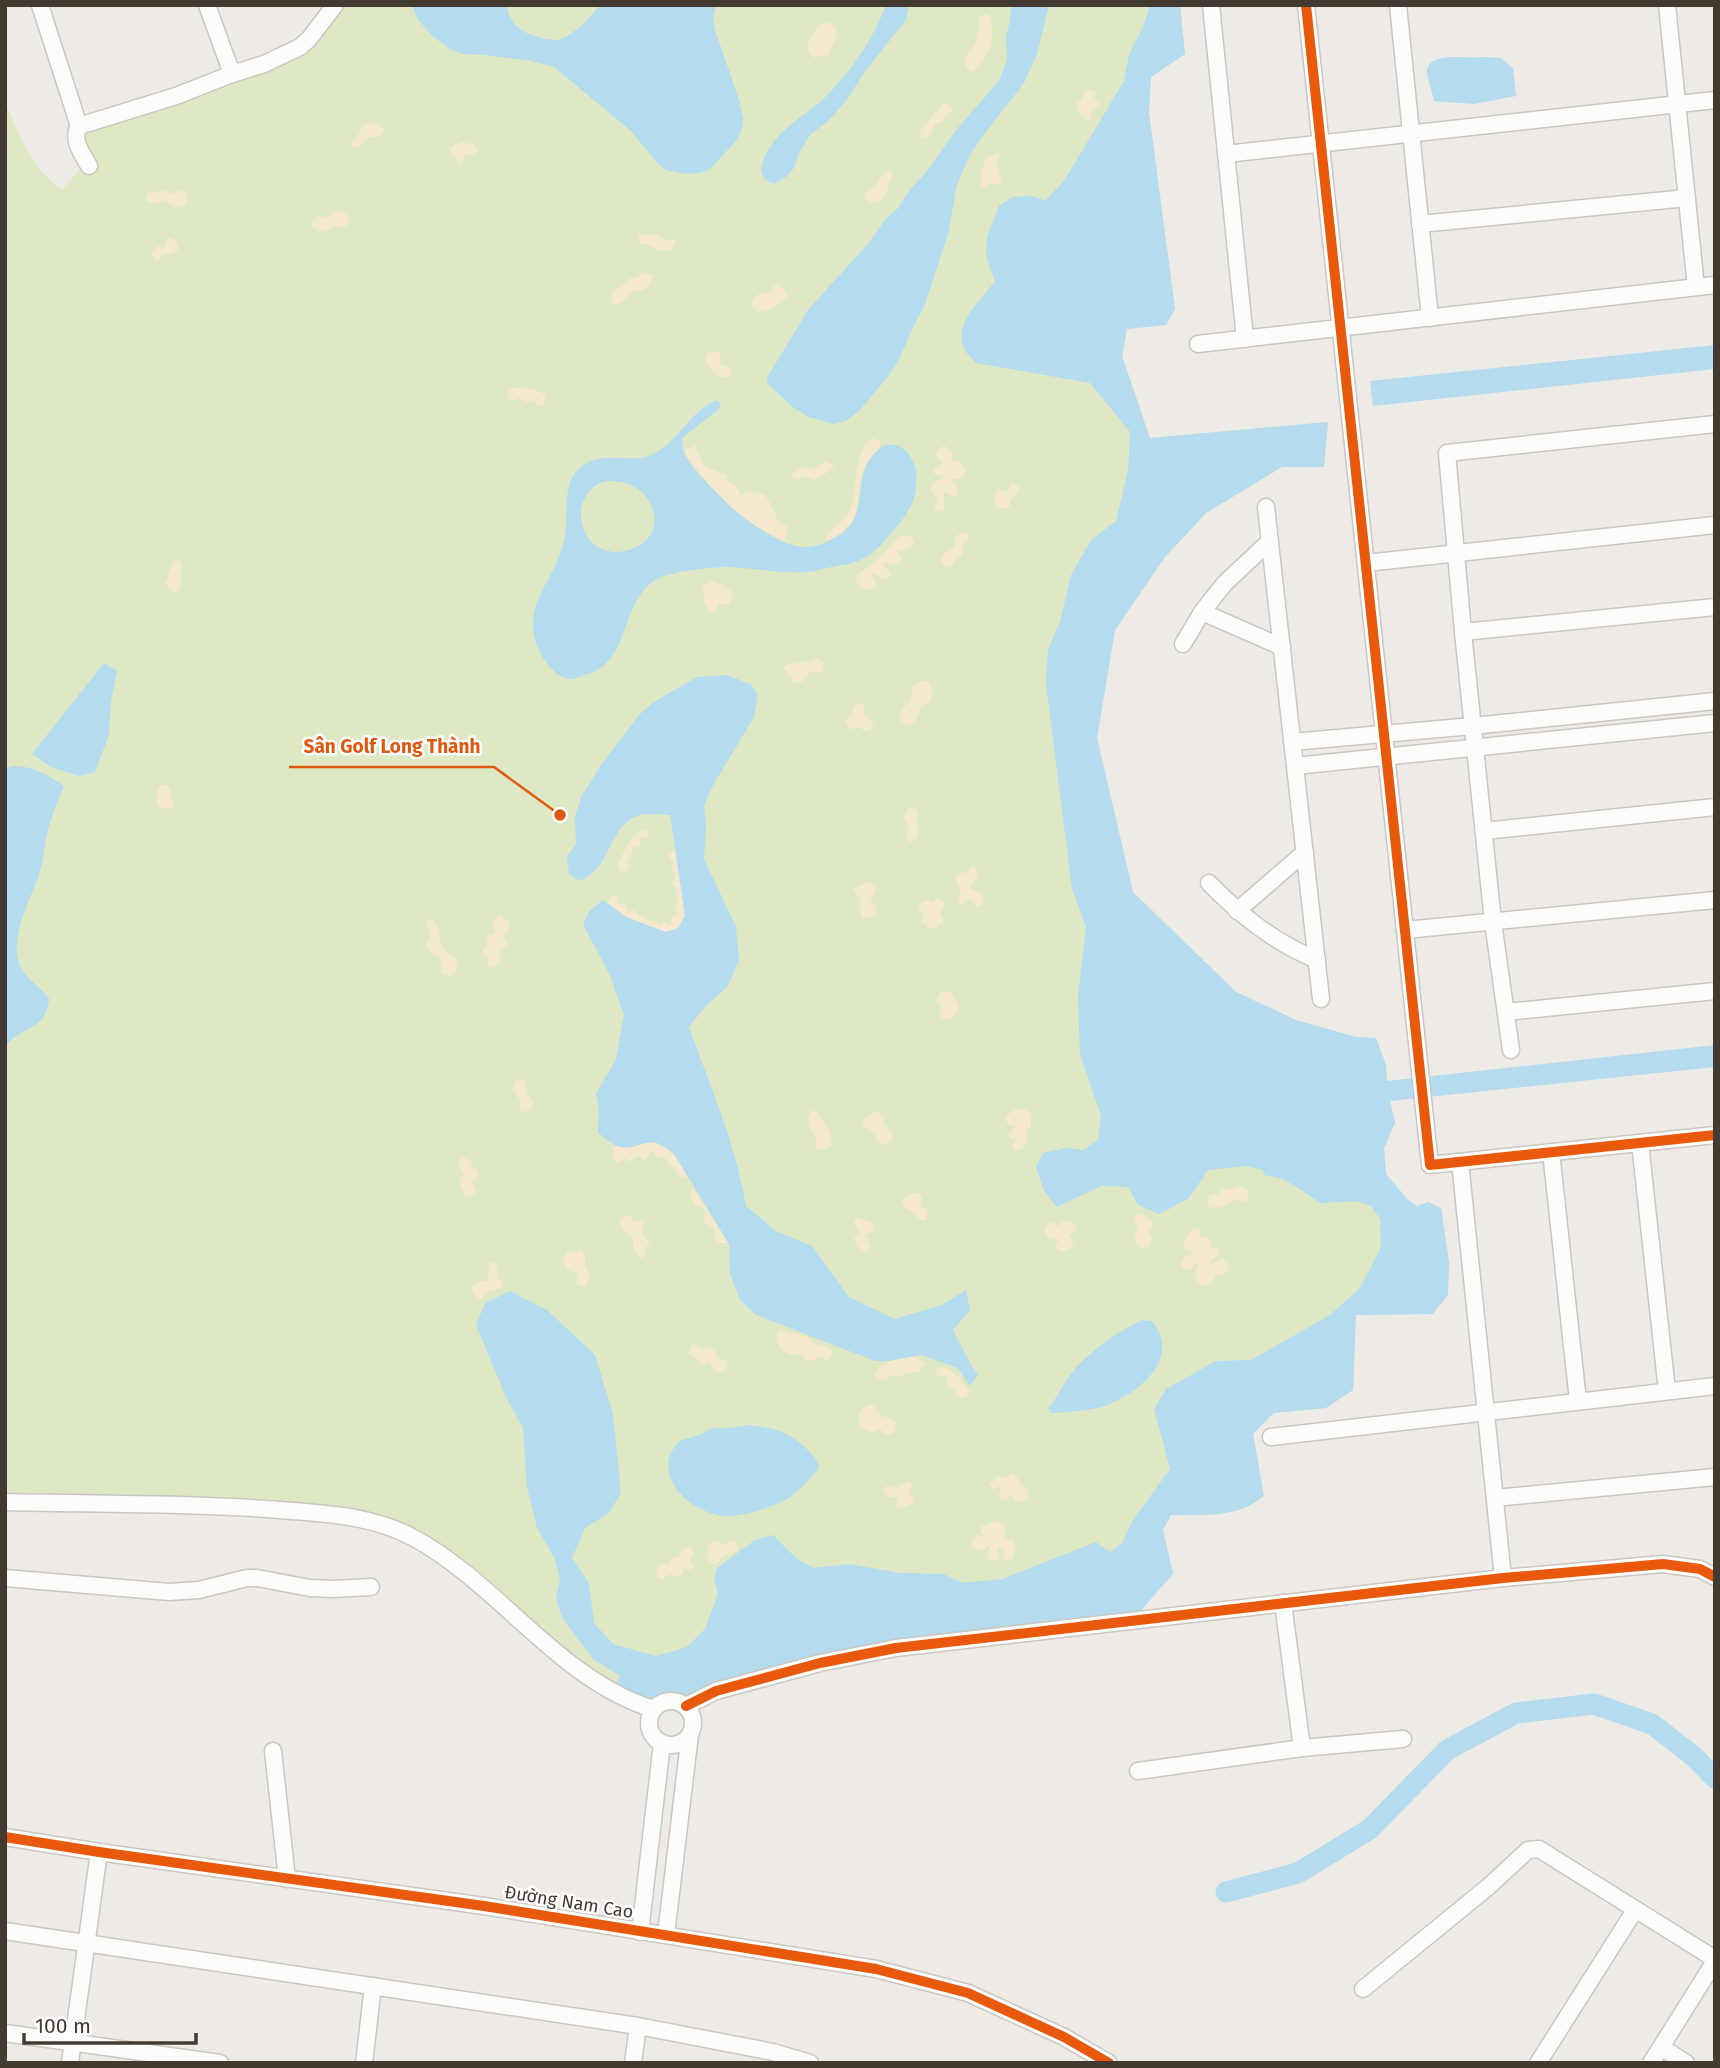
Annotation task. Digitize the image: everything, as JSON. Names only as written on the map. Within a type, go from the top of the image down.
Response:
[{"type":"street","points":[[40,5],[79,126]]},
{"type":"street","points":[[207,5],[232,74]]},
{"type":"street","points":[[89,166],[76,142],[75,133],[79,126],[176,96],[264,64],[300,47],[335,5]]},
{"type":"street","points":[[1210,5],[1245,339]]},
{"type":"street","points":[[1306,5],[1430,1165],[1715,1135]]},
{"type":"street","points":[[1398,5],[1430,318]]},
{"type":"street","points":[[1667,5],[1696,287]]},
{"type":"street","points":[[1226,154],[1715,100]]},
{"type":"street","points":[[1420,224],[1686,198]]},
{"type":"street","points":[[1198,344],[1715,285]]},
{"type":"street","points":[[1511,1050],[1493,922],[1447,453],[1714,428]]},
{"type":"street","points":[[1266,507],[1321,999]]},
{"type":"street","points":[[1366,563],[1715,525]]},
{"type":"street","points":[[1183,644],[1202,612],[1225,583],[1270,541]]},
{"type":"street","points":[[1463,632],[1715,607]]},
{"type":"street","points":[[1202,612],[1282,647]]},
{"type":"street","points":[[1292,742],[1715,701]]},
{"type":"street","points":[[1295,766],[1715,723]]},
{"type":"street","points":[[1484,831],[1715,807]]},
{"type":"street","points":[[1237,911],[1305,852]]},
{"type":"street","points":[[1209,883],[1237,911],[1277,941],[1317,960]]},
{"type":"street","points":[[1405,930],[1715,900]]},
{"type":"street","points":[[1506,1012],[1715,991]]},
{"type":"street","points":[[1640,1143],[1667,1391]]},
{"type":"street","points":[[1551,1152],[1578,1401]]},
{"type":"street","points":[[1460,1162],[1503,1578]]},
{"type":"street","points":[[1270,1437],[1715,1385]]},
{"type":"street","points":[[1495,1498],[1715,1477]]},
{"type":"street","points":[[5,1503],[220,1505],[351,1516],[390,1526],[416,1539],[450,1562],[579,1671],[613,1693],[653,1709]]},
{"type":"street","points":[[685,1706],[716,1691],[820,1663],[896,1648],[1503,1578],[1663,1564],[1700,1569],[1715,1577]]},
{"type":"street","points":[[5,1578],[169,1592],[199,1590],[247,1578],[310,1588],[371,1587]]},
{"type":"street","points":[[1283,1603],[1302,1748]]},
{"type":"street","points":[[666,1935],[693,1720],[685,1706],[679,1702],[665,1701],[653,1709],[649,1728],[662,1742],[674,1744],[690,1734]]},
{"type":"street","points":[[1138,1771],[1302,1748],[1404,1739]]},
{"type":"street","points":[[640,1931],[662,1742]]},
{"type":"street","points":[[273,1751],[288,1879]]},
{"type":"street","name":"Đường Nam Cao","points":[[5,1837],[484,1906],[876,1969],[968,1993],[1064,2037],[1109,2063]]},
{"type":"street","points":[[1363,1989],[1488,1887],[1528,1850],[1539,1849],[1715,1960],[1651,2063]]},
{"type":"street","points":[[70,2063],[99,1852]]},
{"type":"street","points":[[1538,2063],[1635,1910]]},
{"type":"street","points":[[5,1931],[638,2026],[773,2052],[810,2063]]},
{"type":"street","points":[[364,2063],[373,1986]]},
{"type":"street","points":[[633,2063],[638,2026]]},
{"type":"street","points":[[5,2033],[220,2063]]},
{"type":"street","points":[[1661,2047],[1686,2063]]},
{"type":"green space","points":[[340,5],[1180,5],[1185,54],[1151,77],[1149,113],[1175,309],[1166,325],[1127,329],[1122,356],[1150,438],[1328,422],[1324,467],[1282,467],[1206,513],[1165,557],[1115,630],[1097,738],[1133,892],[1236,992],[1296,1020],[1356,1037],[1376,1038],[1386,1065],[1395,1123],[1384,1148],[1386,1174],[1408,1200],[1417,1206],[1428,1202],[1441,1208],[1449,1262],[1448,1295],[1433,1314],[1356,1315],[1353,1390],[1326,1408],[1274,1413],[1253,1434],[1264,1496],[1232,1512],[1171,1515],[1163,1530],[1173,1574],[896,1644],[685,1702],[669,1698],[653,1705],[615,1690],[392,1522],[5,1498],[5,103],[34,161],[62,190],[89,159],[79,134],[266,68]]},
{"type":"sand","points":[[980,16],[990,16],[991,24],[990,47],[972,72],[967,70],[964,61],[977,39]]},
{"type":"sand","points":[[823,23],[835,26],[837,36],[828,54],[815,58],[810,54],[807,43]]},
{"type":"sand","points":[[1090,89],[1096,93],[1094,99],[1100,104],[1092,111],[1091,119],[1086,120],[1079,113],[1077,103],[1082,100],[1084,92]]},
{"type":"sand","points":[[944,103],[951,106],[952,111],[934,125],[930,136],[925,139],[921,137],[920,130]]},
{"type":"sand","points":[[375,123],[384,129],[380,137],[369,137],[359,147],[350,143],[358,136],[362,125]]},
{"type":"sand","points":[[462,142],[478,149],[474,154],[465,155],[458,164],[450,148]]},
{"type":"sand","points":[[998,153],[1000,156],[996,165],[1001,184],[991,183],[981,188],[981,173],[986,158]]},
{"type":"sand","points":[[889,169],[894,175],[889,181],[887,193],[879,201],[870,203],[864,198],[865,194],[875,187]]},
{"type":"sand","points":[[164,190],[171,194],[179,190],[186,193],[187,203],[175,208],[165,200],[153,204],[146,201],[149,192]]},
{"type":"sand","points":[[336,211],[343,212],[348,217],[349,222],[345,228],[334,225],[321,232],[312,227],[315,218],[327,218]]},
{"type":"sand","points":[[644,233],[648,236],[656,234],[676,243],[670,250],[657,251],[653,246],[639,243],[638,235]]},
{"type":"sand","points":[[168,238],[173,238],[178,244],[177,252],[164,254],[155,260],[151,253],[157,246],[163,247]]},
{"type":"sand","points":[[643,273],[653,275],[647,288],[633,291],[621,303],[611,302],[612,291],[628,279]]},
{"type":"sand","points":[[778,284],[788,296],[767,310],[758,312],[752,307],[757,295],[771,292]]},
{"type":"sand","points":[[711,350],[720,353],[719,364],[731,368],[729,377],[716,374],[708,365],[705,356]]},
{"type":"sand","points":[[524,387],[546,396],[544,405],[519,398],[510,400],[507,396],[510,389]]},
{"type":"sand","points":[[873,438],[879,441],[881,446],[863,469],[853,520],[839,534],[824,540],[850,511],[859,459],[862,450]]},
{"type":"sand","points":[[694,444],[704,466],[726,475],[727,481],[736,485],[741,495],[749,491],[765,495],[776,513],[777,520],[786,526],[784,541],[744,518],[719,496],[684,453]]},
{"type":"sand","points":[[945,446],[953,454],[952,460],[960,462],[966,470],[962,478],[952,481],[958,493],[954,497],[944,492],[944,508],[942,511],[936,511],[934,507],[937,499],[930,489],[935,482],[942,479],[943,476],[934,474],[934,468],[943,463],[935,456],[941,447]]},
{"type":"sand","points":[[825,461],[833,465],[833,469],[814,480],[805,476],[798,480],[790,475],[802,467],[815,469]]},
{"type":"sand","points":[[1012,483],[1019,489],[1011,499],[1009,507],[996,507],[996,491],[1008,491]]},
{"type":"sand","points":[[964,532],[968,534],[968,538],[962,546],[963,555],[955,560],[951,567],[945,566],[941,562],[942,556],[954,549],[956,536]]},
{"type":"sand","points":[[903,535],[914,539],[914,544],[908,551],[896,550],[901,556],[901,562],[894,565],[885,562],[884,565],[891,573],[890,577],[885,579],[874,573],[875,589],[863,589],[856,582],[857,575]]},
{"type":"sand","points":[[174,561],[181,561],[181,582],[176,593],[170,590],[165,582]]},
{"type":"sand","points":[[711,581],[722,584],[733,597],[729,604],[719,604],[712,614],[706,605],[703,589],[703,586]]},
{"type":"sand","points":[[816,658],[823,662],[823,670],[819,673],[810,672],[800,683],[794,683],[783,667],[792,662],[811,663]]},
{"type":"sand","points":[[926,681],[933,690],[931,701],[920,708],[914,722],[905,725],[900,718],[901,712],[911,701],[913,687]]},
{"type":"sand","points":[[860,703],[864,705],[864,714],[874,723],[870,730],[858,727],[852,730],[846,723],[854,706]]},
{"type":"sand","points":[[161,785],[170,788],[170,797],[175,803],[169,809],[159,807],[158,804],[157,792]]},
{"type":"sand","points":[[915,807],[919,813],[916,821],[919,834],[915,841],[909,842],[905,837],[909,828],[904,816],[908,808]]},
{"type":"sand","points":[[641,830],[646,830],[649,834],[647,838],[641,838],[639,847],[633,847],[632,855],[627,860],[629,867],[622,873],[617,867],[619,862],[630,842]]},
{"type":"sand","points":[[673,851],[677,852],[685,916],[678,928],[666,932],[626,917],[607,903],[612,895],[618,898],[618,904],[626,904],[630,912],[635,910],[647,920],[657,921],[658,926],[665,922],[671,926],[671,918],[678,915],[675,906],[678,901],[677,888],[672,884],[676,875],[671,868],[674,863],[669,858]]},
{"type":"sand","points":[[971,866],[976,867],[978,878],[971,884],[971,890],[981,892],[983,903],[980,907],[970,898],[962,905],[959,903],[958,896],[961,892],[955,877],[967,872]]},
{"type":"sand","points":[[868,882],[876,886],[870,899],[876,912],[871,918],[862,918],[859,909],[861,900],[852,889]]},
{"type":"sand","points":[[937,898],[943,901],[944,907],[940,913],[943,919],[942,924],[932,929],[922,923],[924,915],[918,909],[925,900],[932,903]]},
{"type":"sand","points":[[499,915],[510,923],[503,937],[507,940],[506,946],[500,952],[501,962],[493,968],[488,965],[488,957],[482,950],[488,945],[488,935],[495,933],[493,921]]},
{"type":"sand","points":[[429,919],[437,926],[442,947],[458,961],[456,972],[450,976],[442,974],[440,957],[431,953],[426,945],[431,934],[426,921]]},
{"type":"sand","points":[[947,991],[959,1005],[956,1014],[944,1019],[940,1016],[941,1007],[936,1001],[940,992]]},
{"type":"sand","points":[[522,1079],[526,1082],[527,1093],[534,1103],[532,1109],[524,1113],[519,1108],[521,1101],[512,1089],[515,1082]]},
{"type":"sand","points":[[1024,1108],[1031,1114],[1031,1127],[1026,1130],[1027,1140],[1022,1150],[1016,1151],[1012,1146],[1018,1138],[1012,1139],[1008,1136],[1015,1125],[1009,1126],[1005,1118],[1013,1110]]},
{"type":"sand","points":[[875,1110],[884,1117],[884,1124],[892,1132],[893,1138],[887,1145],[877,1142],[874,1134],[863,1125],[864,1118]]},
{"type":"sand","points":[[811,1111],[816,1111],[830,1131],[832,1144],[828,1149],[818,1149],[815,1145],[816,1136],[809,1125]]},
{"type":"sand","points":[[654,1142],[675,1155],[687,1177],[681,1178],[664,1157],[657,1157],[652,1151],[645,1160],[637,1156],[630,1162],[625,1158],[618,1163],[613,1159],[616,1145],[624,1147]]},
{"type":"sand","points":[[462,1157],[473,1161],[470,1168],[476,1169],[478,1176],[472,1181],[476,1190],[474,1195],[469,1197],[460,1186],[460,1178],[464,1176],[458,1163]]},
{"type":"sand","points":[[1239,1185],[1248,1190],[1248,1199],[1242,1202],[1233,1200],[1218,1208],[1208,1207],[1209,1196],[1219,1195],[1222,1187],[1230,1190]]},
{"type":"sand","points":[[692,1186],[728,1243],[718,1243],[714,1237],[715,1229],[704,1222],[705,1211],[694,1205],[690,1196]]},
{"type":"sand","points":[[909,1193],[921,1195],[920,1206],[928,1209],[926,1220],[919,1220],[913,1212],[904,1207],[902,1201]]},
{"type":"sand","points":[[1137,1214],[1142,1214],[1153,1223],[1153,1227],[1148,1230],[1152,1238],[1150,1245],[1145,1248],[1139,1247],[1135,1242],[1139,1228],[1133,1220]]},
{"type":"sand","points":[[625,1215],[631,1216],[633,1221],[645,1221],[642,1233],[650,1242],[644,1257],[641,1258],[633,1251],[633,1238],[622,1229],[619,1221]]},
{"type":"sand","points":[[856,1217],[874,1223],[874,1230],[866,1235],[871,1247],[867,1252],[857,1246],[854,1238],[859,1232],[854,1224]]},
{"type":"sand","points":[[1063,1221],[1070,1222],[1076,1227],[1076,1231],[1069,1235],[1073,1248],[1061,1252],[1055,1247],[1058,1240],[1047,1237],[1044,1229],[1050,1223],[1059,1227]]},
{"type":"sand","points":[[1194,1228],[1200,1230],[1199,1237],[1208,1237],[1212,1242],[1209,1247],[1218,1249],[1219,1253],[1212,1264],[1223,1258],[1229,1265],[1228,1270],[1222,1275],[1215,1275],[1213,1282],[1205,1286],[1196,1281],[1199,1261],[1189,1270],[1183,1268],[1181,1263],[1193,1252],[1186,1250],[1183,1244]]},
{"type":"sand","points":[[580,1249],[585,1255],[585,1267],[591,1276],[585,1287],[576,1283],[577,1273],[567,1270],[563,1260],[567,1250],[574,1253]]},
{"type":"sand","points":[[489,1262],[496,1265],[497,1278],[502,1280],[503,1286],[489,1291],[478,1300],[471,1288],[478,1281],[488,1281]]},
{"type":"sand","points":[[780,1330],[808,1337],[815,1345],[828,1347],[833,1354],[827,1361],[822,1357],[808,1360],[801,1353],[788,1353],[778,1345],[777,1335]]},
{"type":"sand","points":[[692,1345],[704,1349],[711,1347],[715,1350],[716,1357],[727,1362],[726,1370],[717,1373],[709,1362],[703,1365],[689,1353]]},
{"type":"sand","points":[[913,1356],[924,1362],[925,1365],[919,1372],[905,1373],[901,1377],[892,1375],[883,1381],[876,1377],[875,1373],[888,1361]]},
{"type":"sand","points":[[940,1367],[950,1370],[961,1380],[969,1393],[966,1397],[961,1398],[955,1390],[950,1389],[946,1383],[947,1376],[935,1374]]},
{"type":"sand","points":[[873,1405],[881,1416],[895,1422],[896,1429],[892,1434],[884,1434],[880,1429],[871,1432],[860,1426],[860,1411]]},
{"type":"sand","points":[[1012,1473],[1028,1491],[1028,1498],[1023,1502],[1015,1502],[1011,1494],[1007,1500],[1003,1500],[998,1496],[1002,1486],[994,1489],[989,1485],[998,1475],[1007,1478]]},
{"type":"sand","points":[[908,1481],[912,1484],[909,1493],[914,1500],[912,1504],[900,1509],[895,1505],[898,1497],[888,1497],[884,1488],[896,1488]]},
{"type":"sand","points":[[997,1521],[1004,1524],[1006,1529],[1003,1538],[1014,1540],[1015,1552],[1010,1561],[1004,1559],[1001,1547],[998,1549],[999,1558],[996,1561],[988,1559],[987,1552],[991,1543],[985,1549],[977,1551],[972,1546],[971,1542],[977,1535],[987,1537],[980,1533],[982,1526]]},
{"type":"sand","points":[[731,1540],[737,1542],[738,1550],[724,1555],[715,1564],[707,1560],[708,1544],[716,1541],[726,1545]]},
{"type":"sand","points":[[690,1546],[695,1553],[690,1560],[693,1568],[685,1569],[681,1576],[669,1574],[663,1579],[658,1578],[658,1566],[669,1565],[671,1558],[678,1557],[683,1549]]},
{"type":"water","points":[[412,5],[507,5],[511,19],[520,29],[539,37],[557,40],[575,31],[600,5],[716,5],[713,18],[715,30],[739,100],[743,118],[742,129],[737,140],[710,169],[685,174],[666,170],[631,131],[554,67],[527,60],[463,54],[450,49],[431,35],[417,18]]},
{"type":"water","points":[[886,5],[909,5],[906,20],[866,70],[846,101],[827,122],[810,135],[794,168],[774,184],[770,182],[764,177],[762,163],[774,141],[829,94],[842,79],[867,44]]},
{"type":"water","points":[[1011,5],[1049,5],[1037,54],[1024,83],[970,155],[956,189],[949,231],[924,307],[899,360],[859,411],[846,421],[833,424],[809,417],[794,408],[767,383],[768,376],[808,310],[898,208],[956,130],[999,81],[1007,60],[1006,36]]},
{"type":"water","points":[[1150,5],[1180,5],[1185,54],[1151,77],[1149,113],[1175,309],[1166,325],[1127,329],[1122,356],[1150,438],[1328,422],[1324,467],[1282,467],[1206,513],[1165,557],[1115,630],[1097,738],[1133,892],[1236,992],[1296,1020],[1356,1037],[1376,1038],[1386,1065],[1387,1081],[1715,1045],[1715,1067],[1390,1101],[1395,1123],[1384,1148],[1386,1174],[1408,1200],[1417,1206],[1428,1202],[1441,1208],[1449,1262],[1448,1295],[1433,1314],[1356,1315],[1353,1390],[1326,1408],[1274,1413],[1253,1434],[1264,1496],[1254,1503],[1220,1514],[1171,1515],[1163,1530],[1173,1574],[1136,1616],[896,1644],[685,1702],[669,1698],[653,1705],[612,1688],[620,1676],[593,1659],[562,1618],[556,1598],[560,1579],[555,1559],[537,1528],[527,1487],[523,1428],[506,1397],[476,1325],[485,1303],[510,1291],[547,1310],[595,1355],[613,1414],[621,1493],[609,1513],[585,1528],[572,1558],[589,1583],[594,1623],[613,1644],[656,1656],[687,1647],[705,1629],[718,1594],[714,1578],[717,1568],[755,1540],[773,1535],[796,1558],[813,1568],[849,1564],[900,1573],[943,1574],[964,1583],[1002,1579],[1096,1542],[1110,1552],[1122,1543],[1133,1520],[1170,1469],[1154,1409],[1166,1389],[1216,1361],[1251,1360],[1330,1315],[1360,1288],[1381,1247],[1380,1219],[1371,1206],[1356,1201],[1320,1203],[1280,1178],[1264,1175],[1263,1170],[1247,1166],[1208,1170],[1188,1199],[1159,1214],[1138,1205],[1128,1187],[1101,1186],[1057,1207],[1044,1191],[1036,1167],[1043,1153],[1065,1148],[1083,1150],[1098,1140],[1101,1116],[1080,1054],[1078,996],[1086,927],[1072,889],[1046,684],[1048,649],[1060,622],[1071,575],[1091,540],[1116,521],[1128,471],[1130,432],[1090,383],[976,363],[965,350],[962,331],[975,305],[995,282],[986,256],[987,237],[999,206],[1012,197],[1032,196],[1045,201],[1064,181],[1124,81],[1129,54],[1143,27]]},
{"type":"water","points":[[1449,57],[1501,58],[1513,68],[1516,96],[1474,104],[1434,101],[1427,74],[1428,66]]},
{"type":"water","points":[[1715,345],[1715,369],[1373,406],[1370,381]]},
{"type":"water","points":[[716,400],[721,404],[719,409],[682,438],[685,454],[728,504],[759,528],[782,541],[810,547],[845,531],[857,511],[868,462],[886,445],[899,446],[913,462],[916,489],[911,506],[879,547],[859,561],[811,572],[729,567],[680,572],[657,579],[636,601],[619,644],[602,667],[575,678],[563,677],[546,662],[536,644],[533,628],[539,598],[565,537],[567,495],[572,479],[576,472],[594,460],[642,458],[651,455],[668,444],[706,406]],"holes":[[[610,481],[626,483],[648,499],[653,510],[651,534],[643,543],[629,550],[613,552],[601,549],[584,531],[581,519],[586,496],[598,484]]]},
{"type":"water","points":[[104,663],[117,671],[111,701],[109,735],[95,772],[79,776],[51,767],[32,754]]},
{"type":"water","points":[[727,675],[750,684],[758,694],[754,717],[712,787],[704,806],[704,859],[736,927],[739,960],[728,986],[704,1008],[689,1027],[729,1138],[746,1206],[776,1231],[812,1246],[849,1297],[895,1319],[942,1305],[966,1290],[970,1310],[953,1330],[978,1375],[970,1386],[958,1368],[921,1355],[875,1361],[756,1315],[740,1300],[730,1274],[729,1244],[674,1154],[657,1143],[625,1148],[617,1146],[598,1133],[599,1108],[596,1094],[616,1059],[624,1015],[609,973],[583,925],[589,911],[603,900],[626,917],[666,932],[678,928],[685,916],[670,815],[641,815],[627,822],[614,838],[598,867],[580,881],[569,874],[567,856],[576,844],[575,817],[581,797],[601,765],[640,714],[654,702],[697,677]]},
{"type":"water","points":[[15,766],[41,772],[64,786],[50,822],[42,865],[22,918],[17,943],[20,966],[49,998],[47,1009],[39,1023],[19,1034],[5,1047],[5,768]]},
{"type":"water","points":[[1142,1320],[1152,1321],[1160,1335],[1162,1348],[1160,1361],[1143,1383],[1105,1406],[1051,1413],[1048,1408],[1077,1367],[1103,1344]]},
{"type":"water","points":[[750,1425],[776,1430],[797,1440],[816,1459],[819,1465],[817,1470],[790,1497],[769,1507],[743,1514],[718,1515],[695,1506],[684,1498],[670,1478],[668,1467],[670,1455],[679,1441],[713,1428]]},
{"type":"waterway","points":[[1226,1892],[1298,1873],[1370,1829],[1447,1750],[1516,1713],[1594,1704],[1652,1724],[1692,1755],[1715,1778]]},
{"type":"cycle path","points":[[1306,5],[1430,1165],[1715,1135]]},
{"type":"cycle path","points":[[686,1706],[716,1691],[820,1663],[896,1648],[1503,1578],[1663,1564],[1700,1569],[1715,1577]]},
{"type":"cycle path","points":[[5,1837],[484,1906],[876,1969],[968,1993],[1064,2037],[1109,2063]]},
{"type":"place","name":"Sân Golf Long Thành","points":[[560,815]]}]
